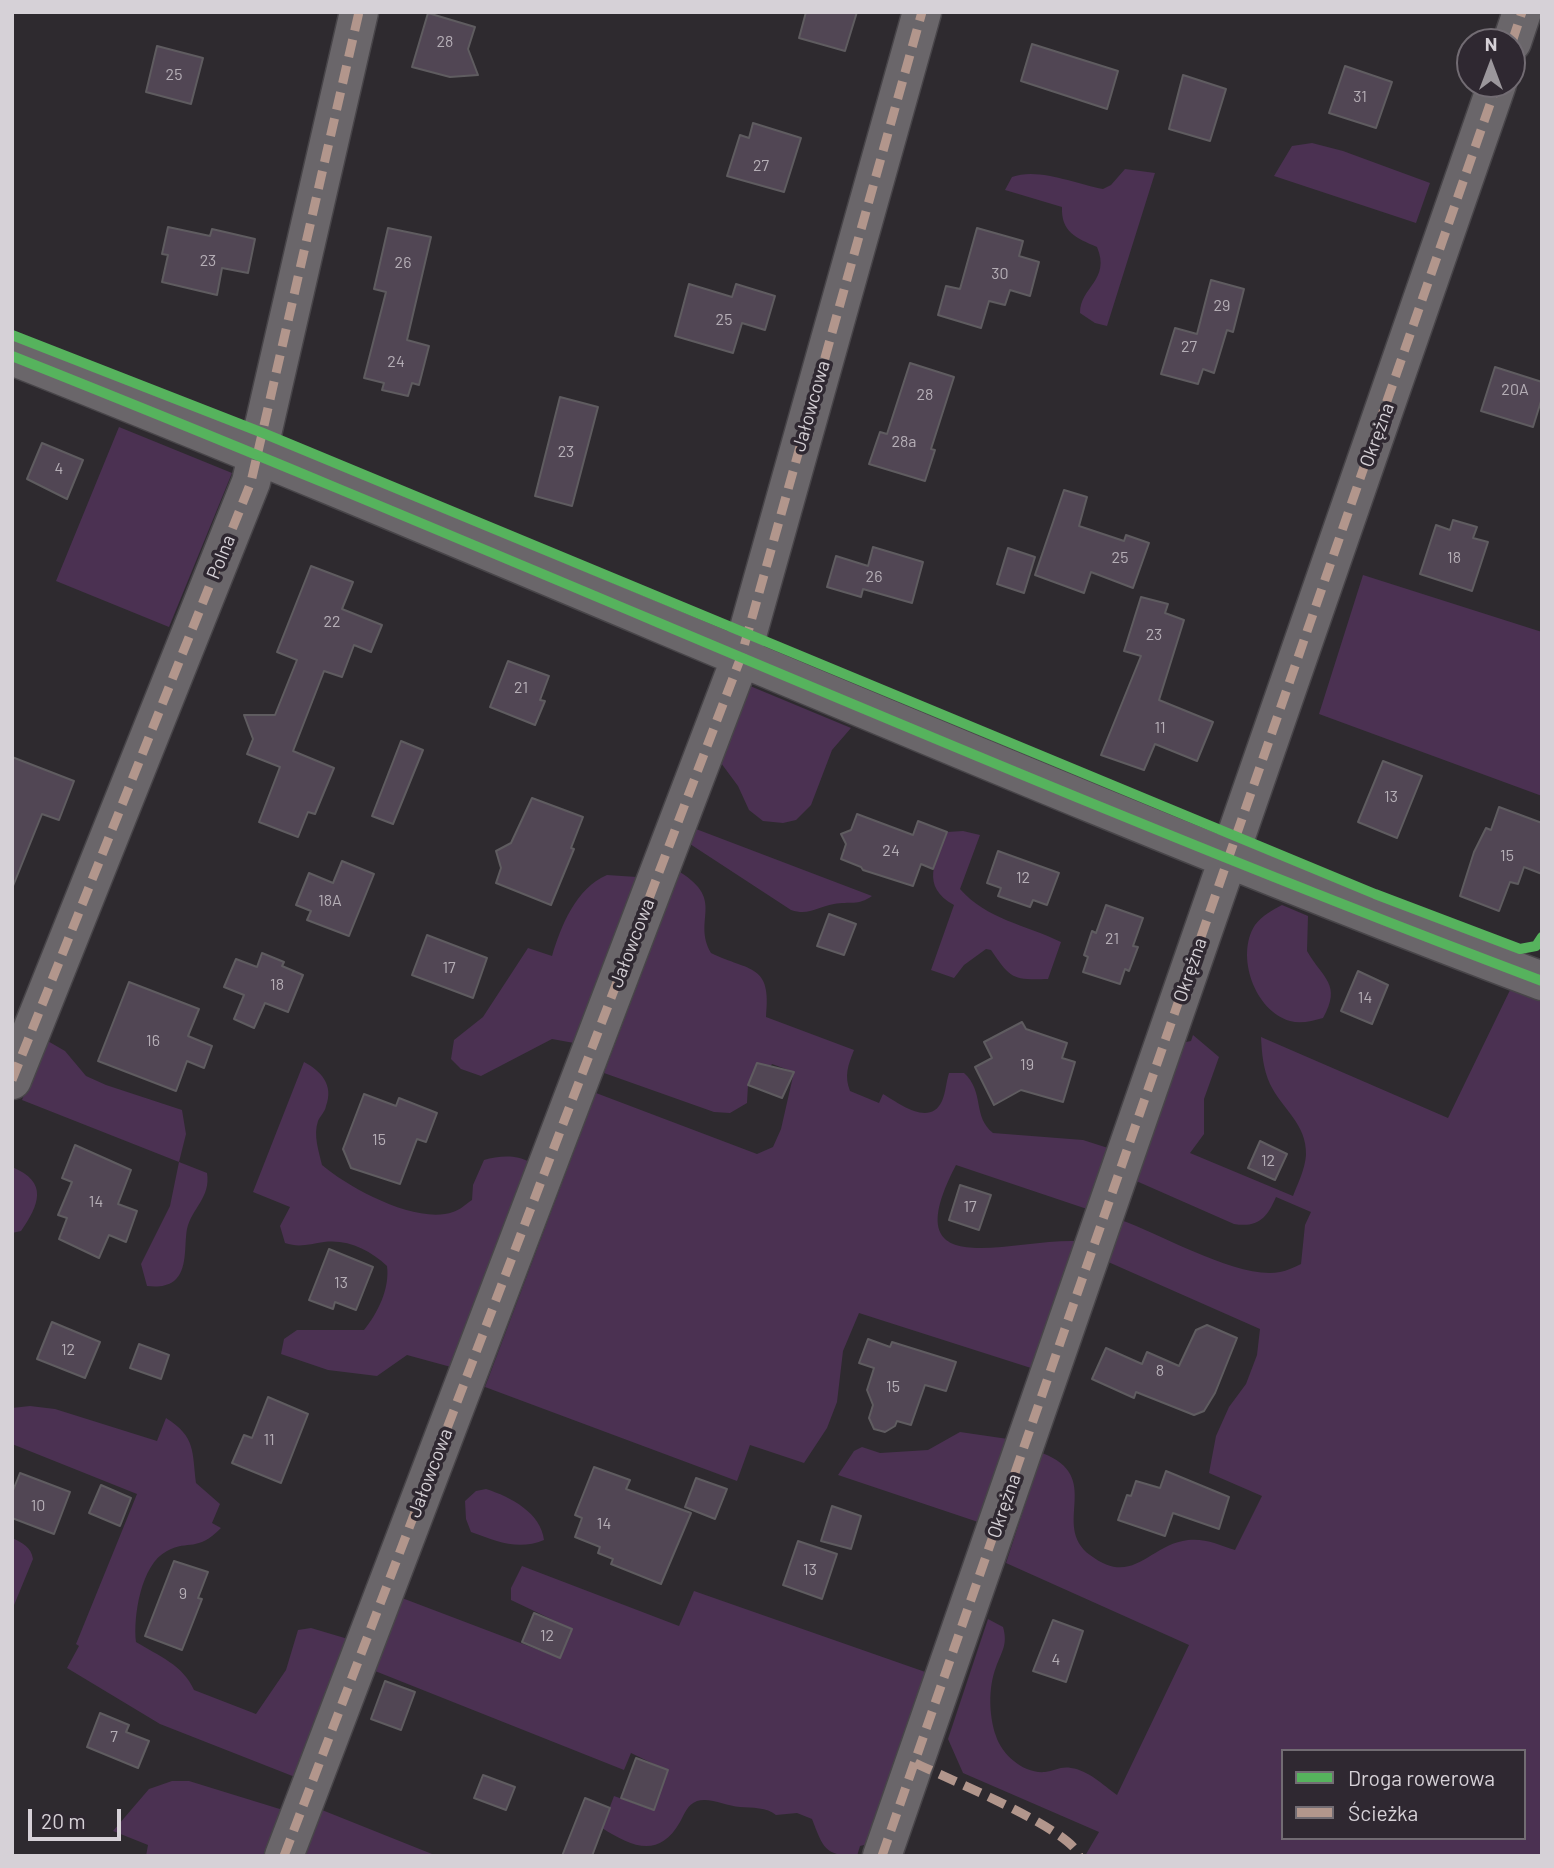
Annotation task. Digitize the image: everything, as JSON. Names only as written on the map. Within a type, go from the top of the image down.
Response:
[{"type":"street","name":"Polna","points":[[12,1080],[251,482],[359,12]]},
{"type":"street","name":"Jałowcowa","points":[[284,1856],[741,657],[922,12]]},
{"type":"street","name":"Okrężna","points":[[882,1856],[1492,98]]},
{"type":"street","points":[[12,356],[258,454],[1229,858],[1537,976]]},
{"type":"shaded area","points":[[1312,143],[1343,151],[1430,183],[1416,223],[1274,176],[1292,146]]},
{"type":"shaded area","points":[[1125,169],[1155,173],[1107,326],[1095,323],[1080,313],[1081,304],[1098,276],[1100,258],[1097,247],[1071,233],[1064,223],[1062,207],[1005,190],[1012,177],[1022,174],[1057,177],[1103,189],[1111,185]]},
{"type":"shaded area","points":[[119,427],[232,473],[169,627],[56,581]]},
{"type":"shaded area","points":[[1363,575],[1542,632],[1542,796],[1319,714]]},
{"type":"shaded area","points":[[750,686],[851,728],[832,750],[811,805],[796,820],[783,823],[763,821],[749,810],[738,786],[721,763]]},
{"type":"shaded area","points":[[696,829],[872,896],[858,902],[834,904],[808,912],[791,910],[690,844]]},
{"type":"shaded area","points":[[963,831],[980,835],[960,889],[982,908],[1061,942],[1048,979],[1014,976],[1003,967],[991,950],[986,949],[964,965],[954,978],[931,970],[954,905],[937,890],[933,873],[935,863],[947,832]]},
{"type":"shaded area","points":[[680,872],[702,892],[706,911],[706,941],[711,953],[747,967],[762,978],[767,1000],[766,1017],[854,1050],[847,1080],[850,1091],[879,1103],[883,1094],[914,1111],[930,1112],[937,1109],[942,1101],[949,1073],[964,1073],[974,1088],[983,1119],[993,1133],[1083,1140],[1108,1148],[1087,1209],[956,1165],[940,1203],[938,1227],[948,1241],[967,1247],[991,1248],[1076,1241],[1031,1368],[859,1313],[843,1351],[837,1402],[827,1428],[804,1463],[750,1445],[737,1481],[485,1387],[596,1093],[757,1154],[773,1147],[781,1129],[794,1072],[772,1064],[770,1067],[757,1063],[748,1085],[747,1103],[730,1113],[714,1112],[604,1073]]},
{"type":"shaded area","points":[[607,875],[637,877],[574,1043],[552,1039],[481,1076],[461,1069],[451,1059],[454,1040],[483,1017],[528,948],[552,956],[565,921],[578,898],[596,881]]},
{"type":"shaded area","points":[[1282,905],[1308,916],[1307,951],[1331,989],[1331,997],[1323,1018],[1298,1022],[1278,1015],[1267,1006],[1252,981],[1247,952],[1249,938],[1258,922]]},
{"type":"shaded area","points":[[1512,986],[1542,999],[1542,1856],[1085,1856],[1099,1832],[963,1773],[948,1739],[988,1619],[1003,1627],[1005,1638],[992,1684],[990,1702],[994,1728],[1003,1750],[1015,1762],[1029,1770],[1045,1772],[1061,1768],[1077,1769],[1095,1778],[1117,1795],[1189,1645],[1006,1563],[1042,1453],[1061,1463],[1070,1475],[1074,1488],[1074,1530],[1079,1543],[1090,1555],[1105,1564],[1118,1567],[1140,1562],[1174,1543],[1188,1540],[1206,1541],[1235,1550],[1262,1496],[1209,1473],[1216,1436],[1229,1407],[1246,1384],[1257,1355],[1260,1329],[1106,1261],[1121,1220],[1222,1263],[1243,1269],[1263,1273],[1280,1272],[1301,1264],[1305,1225],[1311,1212],[1276,1197],[1261,1220],[1249,1224],[1234,1224],[1134,1180],[1181,1043],[1191,1041],[1193,1035],[1219,1057],[1204,1099],[1204,1134],[1190,1153],[1293,1196],[1304,1165],[1305,1144],[1298,1126],[1270,1084],[1263,1061],[1261,1037],[1448,1118]]},
{"type":"shaded area","points":[[46,1040],[65,1051],[86,1076],[182,1110],[186,1134],[179,1162],[22,1100]]},
{"type":"shaded area","points":[[304,1062],[321,1074],[327,1085],[328,1098],[316,1132],[322,1165],[349,1184],[384,1202],[421,1213],[438,1215],[453,1212],[472,1200],[473,1185],[484,1160],[507,1156],[529,1162],[451,1367],[407,1355],[377,1376],[328,1370],[281,1354],[284,1339],[297,1330],[364,1330],[382,1300],[387,1283],[387,1266],[366,1251],[350,1244],[285,1243],[280,1226],[290,1207],[253,1192]]},
{"type":"shaded area","points":[[179,1162],[207,1173],[206,1189],[189,1222],[182,1270],[174,1281],[168,1284],[147,1286],[141,1264],[170,1206]]},
{"type":"shaded area","points":[[12,1167],[32,1180],[37,1195],[32,1212],[21,1231],[12,1233]]},
{"type":"shaded area","points":[[30,1406],[55,1409],[157,1441],[166,1418],[188,1438],[193,1453],[196,1483],[220,1504],[212,1523],[221,1528],[199,1543],[175,1548],[158,1558],[145,1579],[135,1631],[136,1642],[177,1668],[194,1690],[256,1714],[286,1670],[298,1630],[311,1628],[348,1639],[295,1777],[160,1724],[67,1668],[79,1646],[76,1644],[137,1494],[12,1444],[12,1408]]},
{"type":"shaded area","points":[[960,1432],[1008,1439],[981,1523],[838,1475],[854,1451],[862,1447],[880,1453],[928,1450]]},
{"type":"shaded area","points":[[486,1489],[515,1502],[531,1514],[542,1530],[544,1540],[516,1545],[471,1532],[466,1519],[465,1501],[476,1491]]},
{"type":"shaded area","points":[[12,1538],[26,1546],[33,1559],[12,1610]]},
{"type":"shaded area","points":[[522,1566],[679,1626],[694,1591],[931,1674],[868,1844],[860,1846],[857,1856],[838,1854],[831,1852],[822,1843],[812,1819],[797,1813],[776,1815],[764,1809],[702,1800],[689,1807],[672,1834],[663,1841],[654,1845],[634,1844],[602,1828],[614,1796],[653,1810],[668,1771],[631,1753],[624,1770],[375,1671],[402,1598],[560,1658],[572,1629],[511,1600],[511,1588]]},
{"type":"shaded area","points":[[172,1781],[189,1781],[283,1810],[265,1856],[146,1856],[148,1845],[113,1831],[149,1789]]},
{"type":"shaded area","points":[[322,1810],[437,1856],[305,1856]]},
{"type":"building","points":[[806,12],[857,12],[845,51],[799,38]]},
{"type":"building","points":[[428,13],[475,27],[468,49],[478,75],[450,77],[412,67]]},
{"type":"building","points":[[1032,44],[1118,71],[1107,109],[1021,81]]},
{"type":"building","points":[[157,46],[203,58],[191,104],[146,92]]},
{"type":"building","points":[[1345,66],[1392,82],[1376,128],[1329,113]]},
{"type":"building","points":[[1183,75],[1226,89],[1210,141],[1169,129]]},
{"type":"building","points":[[753,123],[801,138],[784,192],[727,176],[740,135],[749,138]]},
{"type":"building","points":[[168,227],[210,236],[212,229],[255,239],[248,273],[222,268],[217,295],[162,282],[168,255],[162,254]]},
{"type":"building","points":[[388,228],[431,237],[407,340],[429,346],[419,385],[412,383],[408,396],[382,390],[384,383],[364,378],[386,292],[374,289]]},
{"type":"building","points":[[977,228],[1023,241],[1019,256],[1039,262],[1030,296],[1010,290],[1005,305],[989,301],[981,328],[938,315],[946,286],[960,289]]},
{"type":"building","points":[[1211,280],[1244,289],[1233,332],[1227,330],[1214,373],[1203,369],[1198,384],[1161,374],[1175,328],[1197,334]]},
{"type":"building","points":[[689,284],[732,297],[736,284],[775,296],[765,330],[742,323],[733,353],[675,336]]},
{"type":"building","points":[[910,363],[954,377],[931,449],[935,450],[925,481],[869,464],[880,432],[887,434]]},
{"type":"building","points":[[1495,367],[1542,382],[1542,398],[1533,427],[1481,411]]},
{"type":"building","points":[[560,397],[598,407],[572,506],[535,496]]},
{"type":"building","points":[[42,443],[83,460],[67,499],[27,479]]},
{"type":"building","points":[[1064,490],[1087,497],[1079,526],[1124,541],[1126,535],[1149,543],[1133,588],[1091,572],[1084,593],[1035,575]]},
{"type":"building","points":[[1453,520],[1477,527],[1473,538],[1488,542],[1472,591],[1420,574],[1436,525],[1450,530]]},
{"type":"building","points":[[873,547],[923,562],[912,603],[863,589],[861,597],[827,587],[836,556],[868,566]]},
{"type":"building","points":[[1008,548],[1035,557],[1024,593],[997,584]]},
{"type":"building","points":[[311,566],[353,582],[342,609],[382,625],[371,652],[354,645],[342,677],[324,671],[293,751],[334,768],[315,814],[308,812],[298,837],[259,822],[280,767],[247,754],[253,739],[244,715],[275,715],[297,660],[277,652]]},
{"type":"building","points":[[1141,597],[1168,604],[1165,613],[1184,620],[1159,700],[1213,722],[1197,761],[1155,744],[1144,770],[1101,755],[1141,656],[1124,651]]},
{"type":"building","points":[[508,661],[549,676],[540,700],[545,701],[535,725],[490,707]]},
{"type":"building","points":[[401,741],[423,750],[393,824],[372,816]]},
{"type":"building","points":[[12,757],[74,781],[59,820],[42,814],[13,886]]},
{"type":"building","points":[[1383,761],[1422,776],[1397,838],[1358,822]]},
{"type":"building","points":[[532,798],[583,817],[571,848],[574,849],[551,905],[496,883],[501,868],[496,851],[511,843]]},
{"type":"building","points":[[1499,807],[1542,823],[1542,874],[1524,867],[1518,884],[1510,882],[1499,911],[1460,896],[1474,852],[1486,828],[1491,830]]},
{"type":"building","points":[[857,814],[913,835],[918,821],[947,832],[933,869],[921,864],[913,886],[863,870],[841,859],[846,844],[841,834],[851,830]]},
{"type":"building","points":[[998,851],[1059,873],[1047,905],[1033,900],[1030,907],[998,896],[1001,888],[987,883]]},
{"type":"building","points":[[342,861],[374,874],[349,936],[307,920],[311,911],[296,905],[309,873],[333,883]]},
{"type":"building","points":[[1106,905],[1143,918],[1133,946],[1138,947],[1129,971],[1125,969],[1120,984],[1083,972],[1088,957],[1084,955],[1092,931],[1096,933]]},
{"type":"building","points":[[829,914],[856,924],[844,955],[817,946]]},
{"type":"building","points":[[427,935],[487,958],[473,998],[412,975]]},
{"type":"building","points":[[262,953],[284,962],[282,966],[303,975],[288,1012],[265,1003],[254,1028],[234,1019],[244,995],[224,987],[236,959],[257,967]]},
{"type":"building","points":[[1358,971],[1388,985],[1372,1024],[1341,1011]]},
{"type":"building","points":[[129,982],[199,1009],[188,1036],[212,1046],[204,1068],[187,1061],[176,1091],[98,1061]]},
{"type":"building","points":[[1022,1022],[1026,1029],[1067,1043],[1062,1058],[1075,1062],[1063,1102],[1021,1090],[994,1105],[975,1067],[992,1058],[984,1042]]},
{"type":"building","points":[[757,1063],[794,1072],[782,1098],[748,1085]]},
{"type":"building","points":[[364,1094],[396,1106],[399,1098],[437,1113],[426,1142],[417,1139],[400,1184],[351,1168],[343,1149]]},
{"type":"building","points":[[1260,1141],[1287,1154],[1275,1180],[1248,1168]]},
{"type":"building","points":[[75,1145],[131,1170],[118,1204],[137,1211],[126,1242],[109,1235],[99,1258],[59,1239],[67,1218],[58,1215],[72,1182],[62,1178]]},
{"type":"building","points":[[960,1185],[991,1195],[979,1230],[949,1220]]},
{"type":"building","points":[[329,1249],[373,1267],[356,1310],[335,1302],[333,1309],[309,1300]]},
{"type":"building","points":[[52,1322],[100,1342],[85,1378],[37,1359]]},
{"type":"building","points":[[1207,1325],[1237,1338],[1215,1393],[1204,1411],[1194,1415],[1136,1392],[1134,1398],[1092,1379],[1106,1348],[1142,1364],[1147,1352],[1179,1366],[1196,1330]]},
{"type":"building","points":[[868,1339],[890,1347],[892,1342],[956,1362],[946,1391],[925,1385],[911,1425],[897,1421],[895,1426],[885,1432],[874,1429],[869,1418],[873,1405],[867,1390],[874,1368],[859,1363]]},
{"type":"building","points":[[139,1344],[169,1355],[161,1379],[130,1368]]},
{"type":"building","points":[[268,1397],[308,1414],[281,1483],[232,1463],[244,1435],[252,1438]]},
{"type":"building","points":[[594,1467],[630,1480],[626,1489],[691,1513],[661,1584],[611,1564],[613,1559],[598,1553],[600,1547],[575,1537],[582,1518],[575,1515]]},
{"type":"building","points":[[1166,1471],[1229,1497],[1219,1529],[1173,1513],[1165,1536],[1118,1520],[1127,1495],[1131,1496],[1136,1481],[1160,1488]]},
{"type":"building","points":[[20,1473],[70,1492],[54,1534],[12,1518],[12,1493]]},
{"type":"building","points":[[696,1478],[727,1489],[715,1519],[685,1507]]},
{"type":"building","points":[[101,1485],[131,1498],[120,1526],[89,1513]]},
{"type":"building","points":[[832,1506],[861,1516],[851,1549],[821,1541]]},
{"type":"building","points":[[798,1541],[837,1554],[822,1599],[783,1585]]},
{"type":"building","points":[[174,1561],[208,1572],[198,1598],[202,1599],[182,1650],[145,1636]]},
{"type":"building","points":[[534,1613],[572,1629],[560,1658],[522,1642]]},
{"type":"building","points":[[1053,1620],[1083,1631],[1066,1682],[1033,1671]]},
{"type":"building","points":[[385,1681],[415,1692],[401,1730],[371,1719]]},
{"type":"building","points":[[100,1713],[129,1725],[126,1732],[149,1741],[138,1768],[87,1747]]},
{"type":"building","points":[[636,1758],[668,1770],[654,1810],[621,1798]]},
{"type":"building","points":[[483,1775],[515,1787],[506,1810],[474,1798]]},
{"type":"building","points":[[585,1798],[610,1808],[592,1856],[562,1856]]},
{"type":"marked path","points":[[12,1080],[251,482],[359,12]]},
{"type":"marked path","points":[[284,1856],[741,657],[922,12]]},
{"type":"marked path","points":[[1517,28],[1522,12]]},
{"type":"marked path","points":[[882,1856],[1492,98]]},
{"type":"marked path","points":[[915,1763],[1055,1832],[1071,1845],[1079,1856]]},
{"type":"cycle path","points":[[12,335],[263,433],[1375,894],[1520,949],[1536,946],[1542,937]]},
{"type":"cycle path","points":[[12,356],[204,433],[966,752],[1349,907],[1542,981]]}]
